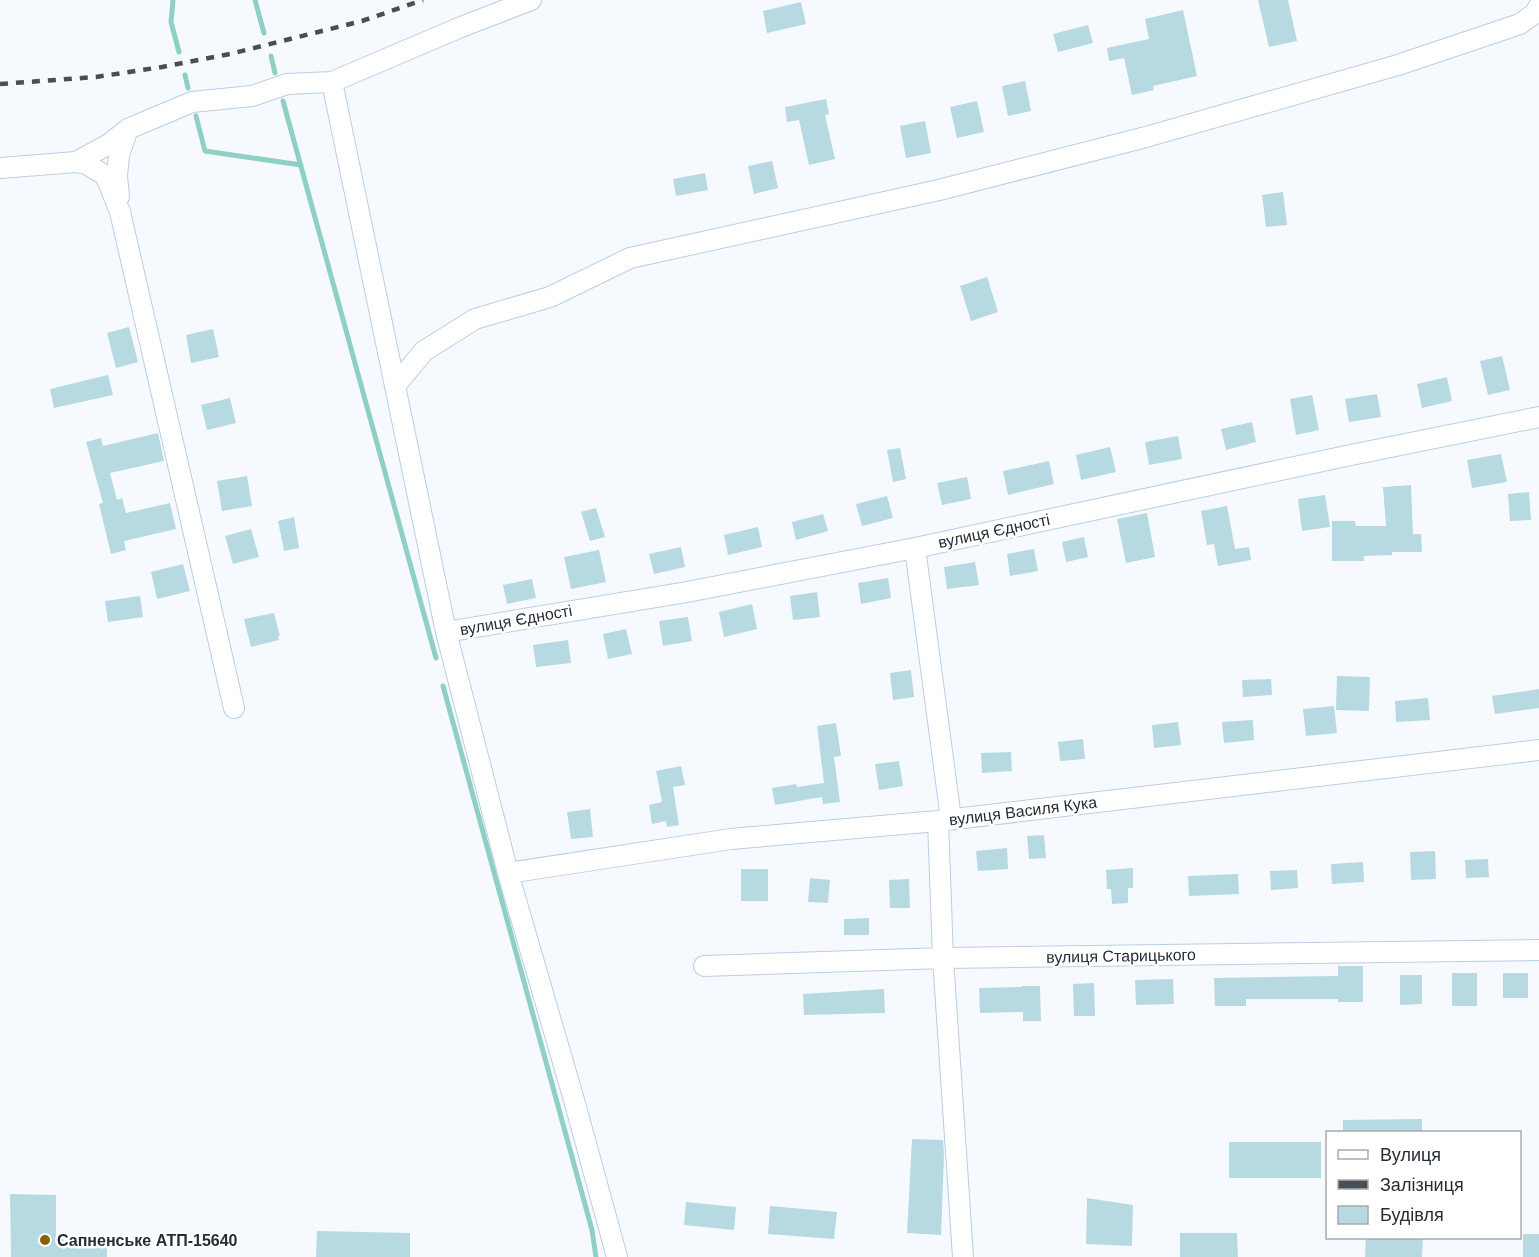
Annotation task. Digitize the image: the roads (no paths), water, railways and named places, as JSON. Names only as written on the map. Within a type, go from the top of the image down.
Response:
[{"type":"street","points":[[76,162],[109,144],[128,129],[192,102],[252,96],[287,84],[332,82],[531,0]]},
{"type":"street","points":[[395,386],[424,351],[476,319],[550,297],[630,258],[939,190],[1146,137],[1398,65],[1520,24],[1535,13],[1539,6]]},
{"type":"street","points":[[332,82],[446,632],[508,873],[617,1257]]},
{"type":"street","points":[[128,129],[119,155],[117,176],[120,212],[234,708]]},
{"type":"street","points":[[0,168],[76,162],[86,164],[107,179],[120,212]]},
{"type":"street","name":"вулиця Єдності","points":[[446,632],[687,592],[915,548],[1539,417]]},
{"type":"street","points":[[915,548],[944,820],[943,958],[963,1257]]},
{"type":"street","name":"вулиця Василя Кука","points":[[508,873],[731,839],[944,820],[1539,750]]},
{"type":"street","name":"вулиця Старицького","points":[[704,966],[943,958],[1539,950]]},
{"type":"waterway","points":[[173,0],[171,22],[179,52]]},
{"type":"waterway","points":[[255,0],[264,33]]},
{"type":"waterway","points":[[271,56],[275,73]]},
{"type":"waterway","points":[[185,75],[188,88]]},
{"type":"waterway","points":[[283,101],[436,658]]},
{"type":"waterway","points":[[196,116],[205,151],[301,165]]},
{"type":"waterway","points":[[443,686],[592,1230],[596,1257]]},
{"type":"railway","points":[[0,84],[96,77],[230,54],[362,21],[423,0]]},
{"type":"place","name":"Сапненське АТП-15640","points":[[45,1240]]}]
